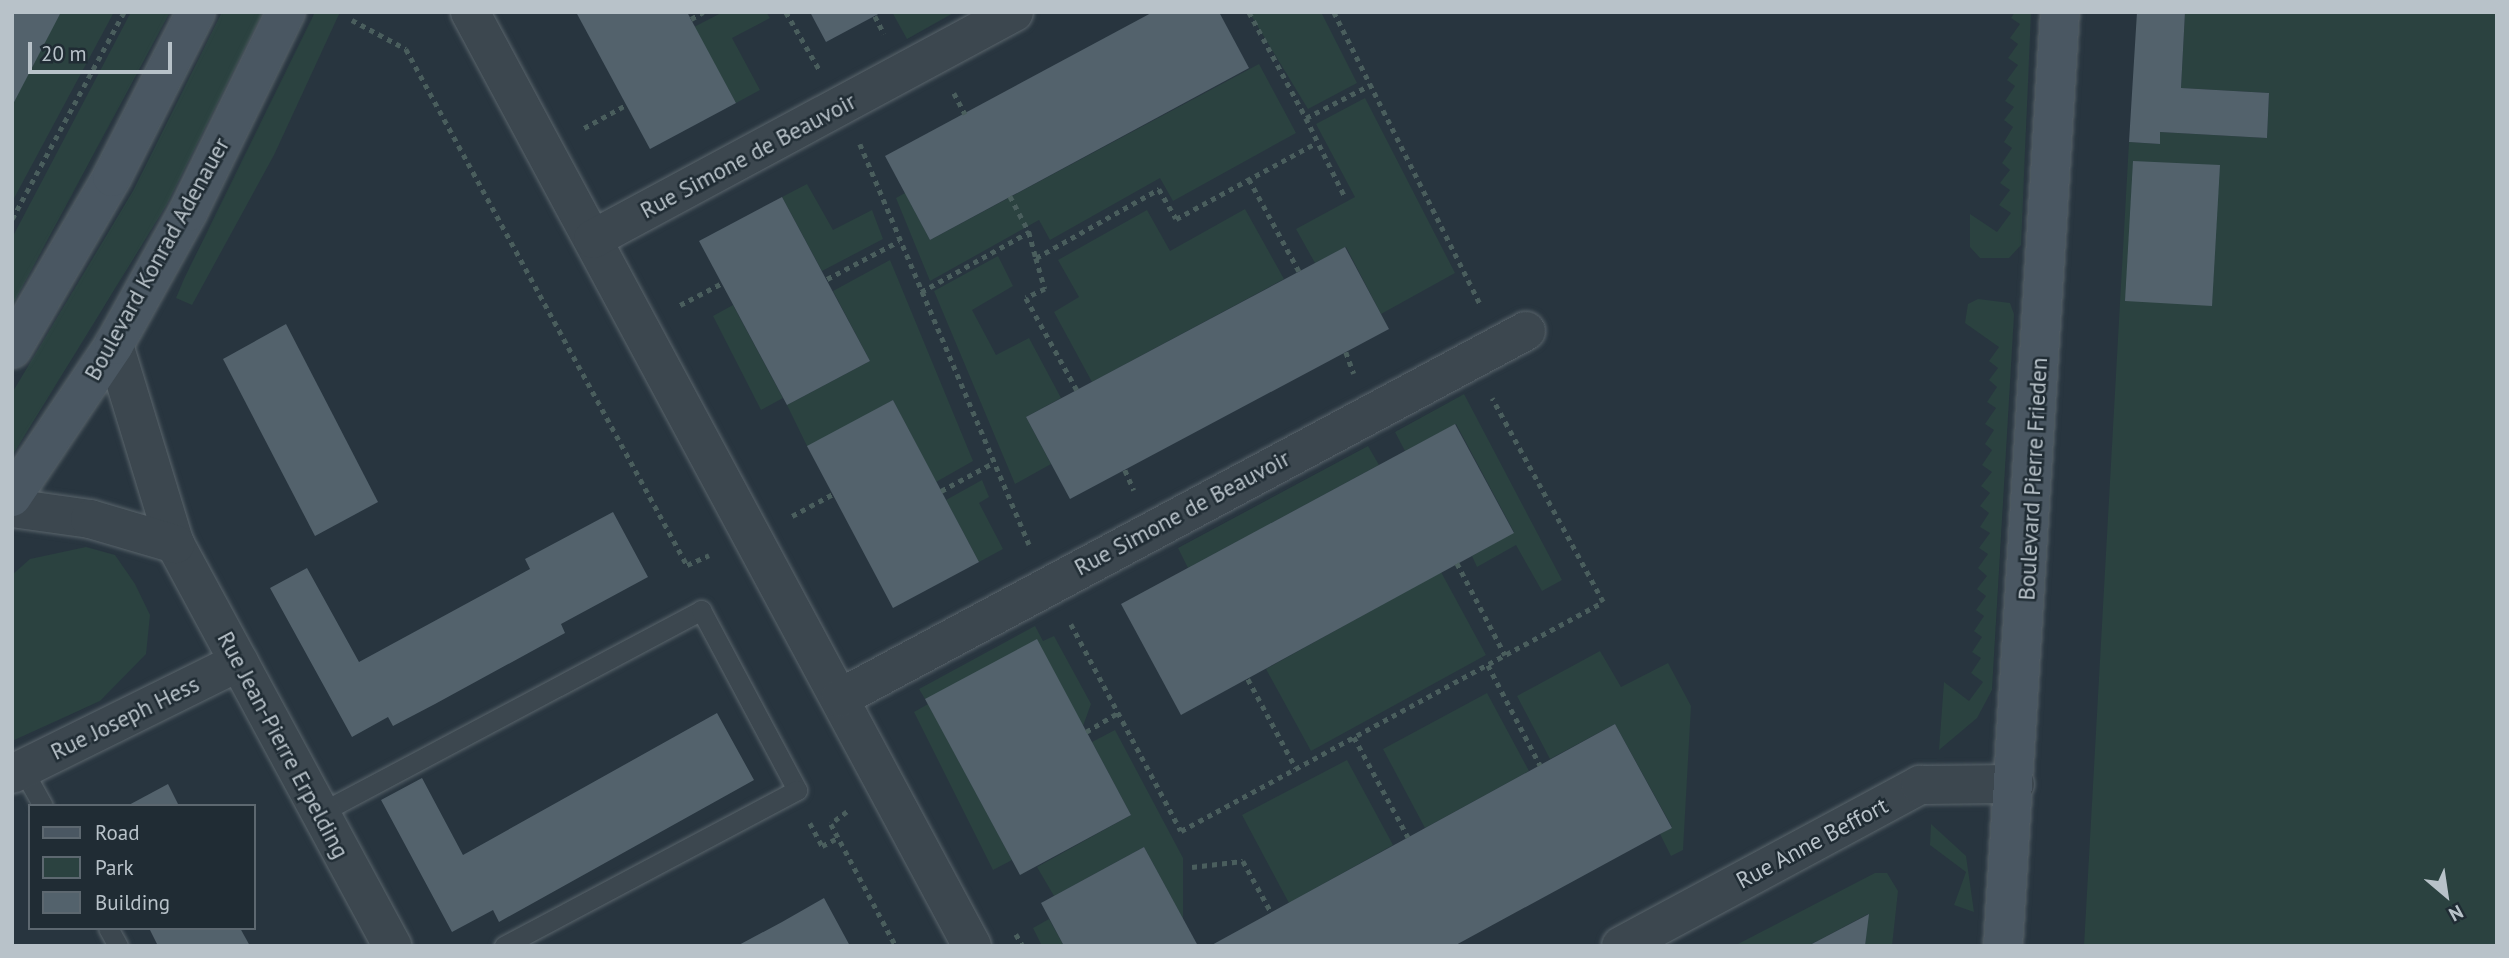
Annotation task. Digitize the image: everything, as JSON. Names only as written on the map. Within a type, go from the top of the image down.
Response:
[{"type":"main road","points":[[12,349],[112,177],[196,12]]},
{"type":"main road","name":"Boulevard Konrad Adenauer","points":[[12,497],[114,345],[188,212],[286,12]]},
{"type":"main road","name":"Boulevard Pierre Frieden","points":[[2003,946],[2015,784],[2060,12]]},
{"type":"street","name":"Rue Simone de Beauvoir","points":[[593,239],[1014,12]]},
{"type":"street","points":[[473,13],[972,946]]},
{"type":"street","name":"Rue Simone de Beauvoir","points":[[840,698],[1500,344]]},
{"type":"street","name":"Rue Jean-Pierre Erpelding","points":[[114,345],[174,544],[392,946]]},
{"type":"street","points":[[12,509],[90,519],[174,544]]},
{"type":"street","name":"Rue Joseph Hess","points":[[17,771],[239,662]]},
{"type":"street","name":"Rue Anne Beffort","points":[[1621,946],[1920,785],[2015,784]]},
{"type":"lane","points":[[320,813],[701,610],[797,790],[504,946]]},
{"type":"lane","points":[[17,771],[42,804]]},
{"type":"lane","points":[[109,930],[118,946]]},
{"type":"path","points":[[12,219],[124,12]]},
{"type":"path","points":[[691,19],[703,12]]},
{"type":"path","points":[[786,12],[840,107],[921,292],[991,464],[1049,584],[1181,831],[1603,602],[1500,344],[1334,12]]},
{"type":"path","points":[[1249,12],[1345,197]]},
{"type":"path","points":[[352,20],[406,49],[687,565],[709,554],[715,566]]},
{"type":"path","points":[[1306,118],[1370,85]]},
{"type":"path","points":[[583,128],[626,104]]},
{"type":"path","points":[[1036,258],[1159,189],[1176,219],[1316,143]]},
{"type":"path","points":[[1250,179],[1299,271]]},
{"type":"path","points":[[1010,196],[1029,232],[1045,289],[1026,298],[1077,390]]},
{"type":"path","points":[[921,292],[1029,232]]},
{"type":"path","points":[[827,279],[899,241]]},
{"type":"path","points":[[680,305],[722,283]]},
{"type":"path","points":[[941,491],[991,464]]},
{"type":"path","points":[[792,516],[833,494]]},
{"type":"path","points":[[1457,563],[1505,655]]},
{"type":"path","points":[[1488,665],[1540,765]]},
{"type":"path","points":[[1248,679],[1296,768]]},
{"type":"path","points":[[1086,732],[1118,713]]},
{"type":"path","points":[[1354,737],[1408,837]]},
{"type":"path","points":[[842,803],[848,814],[831,824],[896,946]]},
{"type":"path","points":[[804,811],[822,846],[838,838]]},
{"type":"path","points":[[1192,867],[1243,860],[1271,912]]},
{"type":"green space","points":[[12,12],[114,12],[12,202]]},
{"type":"green space","points":[[131,12],[170,12],[12,306],[12,238]]},
{"type":"green space","points":[[222,12],[263,12],[167,204],[12,456],[12,393],[133,191]]},
{"type":"green space","points":[[315,12],[340,12],[274,155],[192,305],[176,298],[184,279]]},
{"type":"green space","points":[[723,12],[766,12],[770,18],[732,38],[760,90],[736,103],[694,27]]},
{"type":"green space","points":[[892,12],[955,12],[907,39]]},
{"type":"green space","points":[[1249,12],[1321,12],[1357,83],[1308,109]]},
{"type":"green space","points":[[2015,12],[2031,12],[2021,245],[2009,258],[1980,258],[1970,247],[1970,214],[1997,232],[2011,213],[1999,205],[2010,190],[2000,183],[2010,170],[2002,163],[2012,148],[2004,142],[2013,127],[2004,120],[2014,107],[2005,101],[2015,86],[2007,80],[2018,65],[2008,58],[2018,44],[2010,38],[2020,24],[2011,18]]},
{"type":"green space","points":[[2185,12],[2497,12],[2497,946],[2084,946],[2129,142],[2159,144],[2160,132],[2267,138],[2269,93],[2181,88]]},
{"type":"green space","points":[[1259,64],[1296,133],[1173,201],[1160,178],[1050,240],[1039,220],[930,281],[896,198],[905,193],[930,240]]},
{"type":"green space","points":[[1365,98],[1455,273],[1381,314],[1346,247],[1315,263],[1296,229],[1355,197],[1316,124]]},
{"type":"green space","points":[[807,184],[833,230],[872,210],[883,239],[822,271],[782,197]]},
{"type":"green space","points":[[1245,209],[1284,279],[1092,382],[1054,312],[1079,297],[1058,260],[1147,210],[1170,251]]},
{"type":"green space","points":[[998,256],[1013,286],[972,310],[996,355],[1029,338],[1061,398],[1026,417],[1051,464],[1015,484],[934,291]]},
{"type":"green space","points":[[890,260],[973,461],[936,482],[893,400],[808,448],[787,405],[870,361],[833,291]]},
{"type":"green space","points":[[1978,299],[2010,303],[2014,314],[1992,690],[1977,718],[1939,750],[1944,682],[1969,701],[1983,682],[1971,673],[1981,658],[1972,652],[1982,637],[1974,631],[1984,616],[1976,610],[1986,596],[1977,589],[1987,576],[1978,568],[1988,554],[1979,548],[1990,533],[1980,527],[1989,513],[1980,506],[1990,493],[1981,486],[1992,472],[1982,465],[1992,450],[1985,444],[1994,430],[1985,424],[1996,408],[1987,402],[1997,387],[1989,380],[1998,368],[1989,361],[1999,347],[1965,323],[1968,304]]},
{"type":"green space","points":[[733,305],[783,398],[761,410],[713,316]]},
{"type":"green space","points":[[1464,394],[1562,580],[1542,591],[1516,545],[1477,567],[1472,556],[1514,532],[1456,424],[1405,451],[1395,432]]},
{"type":"green space","points":[[1368,446],[1379,465],[1188,568],[1178,548]]},
{"type":"green space","points":[[982,480],[989,497],[979,503],[1003,549],[979,562],[946,500]]},
{"type":"green space","points":[[86,547],[115,555],[135,584],[150,615],[146,654],[100,701],[12,741],[12,575],[30,559]]},
{"type":"green space","points":[[1441,572],[1486,655],[1311,751],[1266,669]]},
{"type":"green space","points":[[1035,626],[1043,641],[1054,636],[1091,704],[1083,726],[925,699],[919,689]]},
{"type":"green space","points":[[1600,651],[1621,687],[1668,663],[1691,706],[1683,850],[1671,856],[1660,834],[1672,827],[1615,724],[1550,759],[1517,696]]},
{"type":"green space","points":[[1487,693],[1529,771],[1425,828],[1383,749]]},
{"type":"green space","points":[[928,704],[1012,860],[993,870],[914,712]]},
{"type":"green space","points":[[1115,730],[1183,858],[1183,919],[1144,847],[1054,896],[1037,867],[1131,815],[1092,742]]},
{"type":"green space","points":[[1347,760],[1393,845],[1289,903],[1242,815]]},
{"type":"green space","points":[[1931,824],[1966,856],[1974,912],[1954,905],[1966,872],[1930,845]]},
{"type":"green space","points":[[1875,873],[1887,873],[1898,891],[1892,946],[1865,946],[1868,914],[1808,946],[1734,946]]},
{"type":"green space","points":[[1049,919],[1064,946],[1042,946],[1033,928]]},
{"type":"building","points":[[12,12],[61,12],[12,106]]},
{"type":"building","points":[[576,12],[687,12],[736,103],[650,149]]},
{"type":"building","points":[[810,12],[882,12],[826,42]]},
{"type":"building","points":[[1153,12],[1219,12],[1249,68],[930,240],[885,156]]},
{"type":"building","points":[[2137,12],[2185,12],[2181,88],[2269,93],[2267,138],[2160,132],[2160,144],[2129,142]]},
{"type":"building","points":[[2133,161],[2220,165],[2212,306],[2125,301]]},
{"type":"building","points":[[782,197],[870,361],[787,405],[699,241]]},
{"type":"building","points":[[1345,247],[1389,329],[1070,499],[1026,417]]},
{"type":"building","points":[[286,324],[378,502],[315,536],[223,359]]},
{"type":"building","points":[[893,400],[979,562],[893,608],[807,446]]},
{"type":"building","points":[[1455,424],[1514,533],[1181,715],[1121,604]]},
{"type":"building","points":[[613,512],[648,577],[561,624],[565,633],[435,704],[393,726],[388,717],[352,737],[270,588],[307,568],[359,662],[530,569],[525,559]]},
{"type":"building","points":[[1037,639],[1131,815],[1020,875],[925,699]]},
{"type":"building","points":[[717,713],[754,780],[499,922],[493,910],[452,932],[381,800],[422,778],[463,855]]},
{"type":"building","points":[[1615,724],[1672,828],[1454,946],[1210,946]]},
{"type":"building","points":[[168,784],[178,804],[131,804]]},
{"type":"building","points":[[1144,847],[1198,946],[1064,946],[1041,903]]},
{"type":"building","points":[[824,898],[850,946],[737,946],[782,922]]},
{"type":"building","points":[[1869,914],[1865,946],[1808,946]]},
{"type":"building","points":[[150,930],[241,930],[250,946],[158,946]]}]
